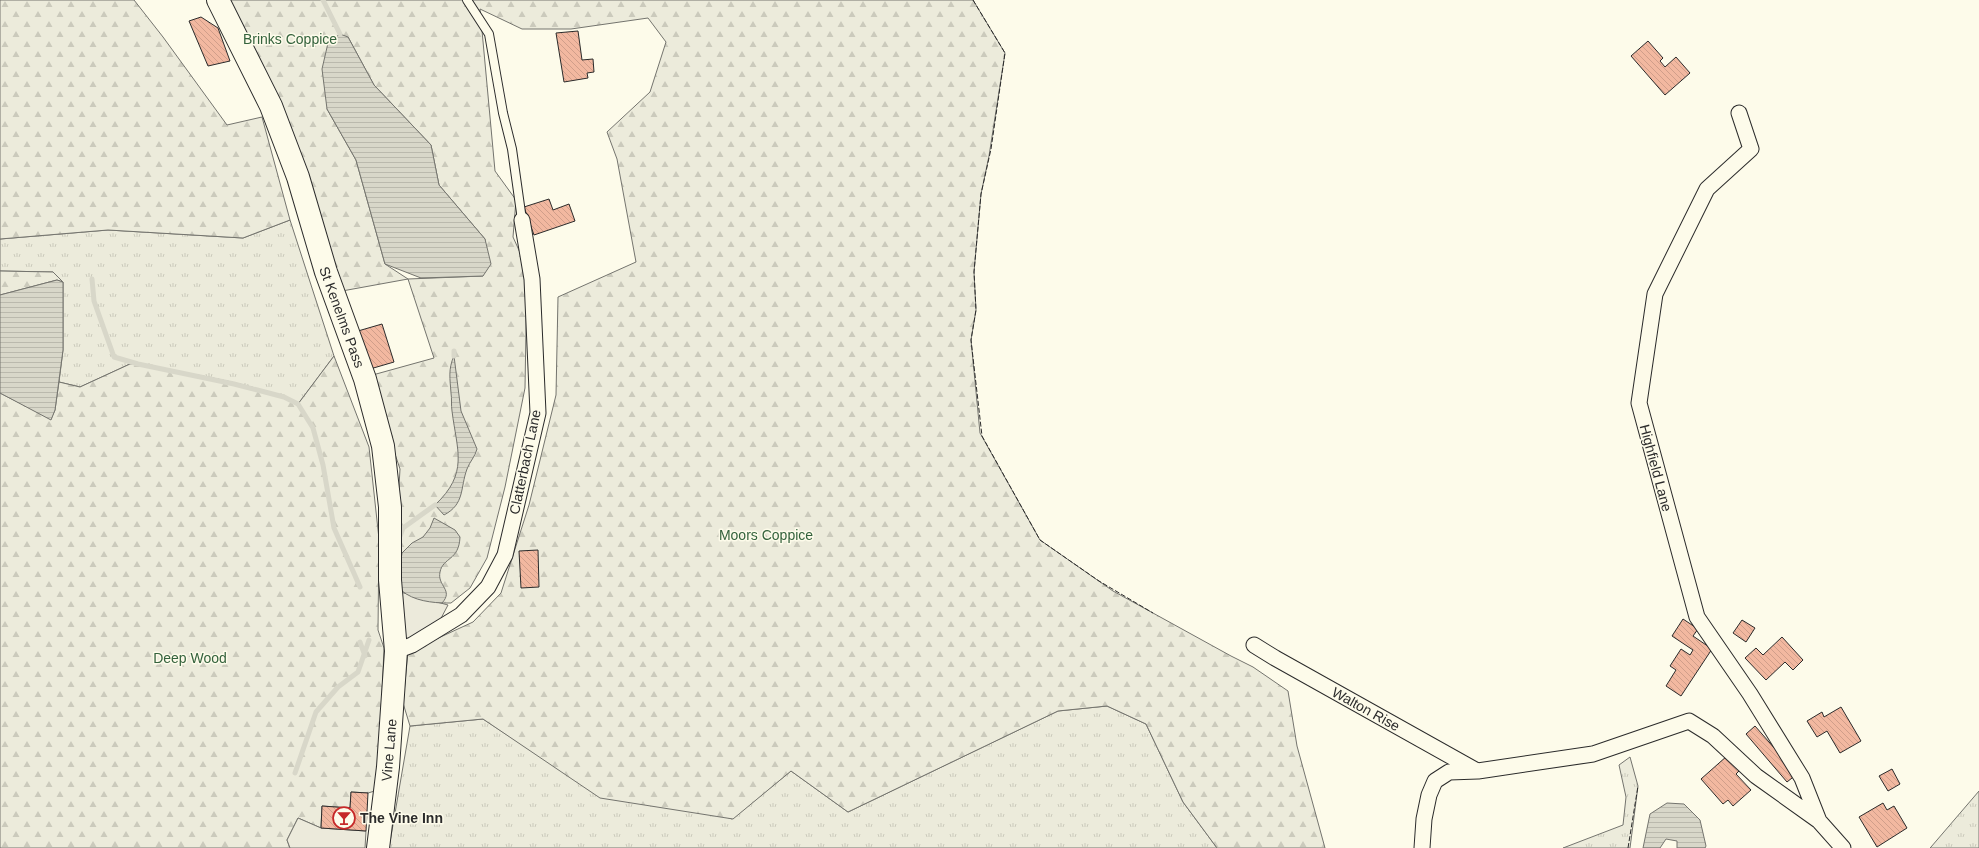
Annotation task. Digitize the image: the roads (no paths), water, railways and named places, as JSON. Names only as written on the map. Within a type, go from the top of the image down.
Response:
[{"type":"street","name":"St Kenelms Pass","points":[[218,0],[271,106],[298,177],[319,251],[365,378],[383,446],[390,507],[390,580],[396,651]]},
{"type":"street","name":"Highfield Lane","points":[[1739,113],[1751,149],[1708,189],[1655,294],[1639,403],[1696,617],[1750,694],[1802,778],[1819,821]]},
{"type":"street","name":"Clatterbach Lane","points":[[396,651],[412,645],[461,615],[488,587],[505,555],[538,413],[532,279],[522,220]]},
{"type":"street","name":"Walton Rise","points":[[1254,645],[1274,658],[1478,771]]},
{"type":"street","name":"Vine Lane","points":[[378,848],[388,767],[396,651]]},
{"type":"street","points":[[1422,848],[1424,819],[1434,781],[1449,772],[1478,771],[1593,754],[1689,721],[1713,736],[1756,776],[1819,821],[1843,848]]},
{"type":"lane","points":[[467,0],[488,34],[492,47],[503,113],[512,149],[522,220]]},
{"type":"waterway","points":[[323,0],[340,34]]},
{"type":"waterway","points":[[92,279],[94,301],[114,357],[138,364],[234,384],[284,397],[298,404],[313,428],[323,465],[334,528],[360,587]]},
{"type":"waterway","points":[[454,351],[454,356]]},
{"type":"waterway","points":[[400,536],[403,528],[435,505]]},
{"type":"waterway","points":[[295,773],[316,712],[338,687],[358,672],[369,640]]},
{"type":"waterway","points":[[360,642],[365,656]]},
{"type":"place","name":"The Vine Inn","points":[[344,818]]},
{"type":"park label","name":"Brinks Coppice","points":[[290,39]]},
{"type":"park label","name":"Moors Coppice","points":[[766,535]]},
{"type":"park label","name":"Deep Wood","points":[[190,658]]}]
